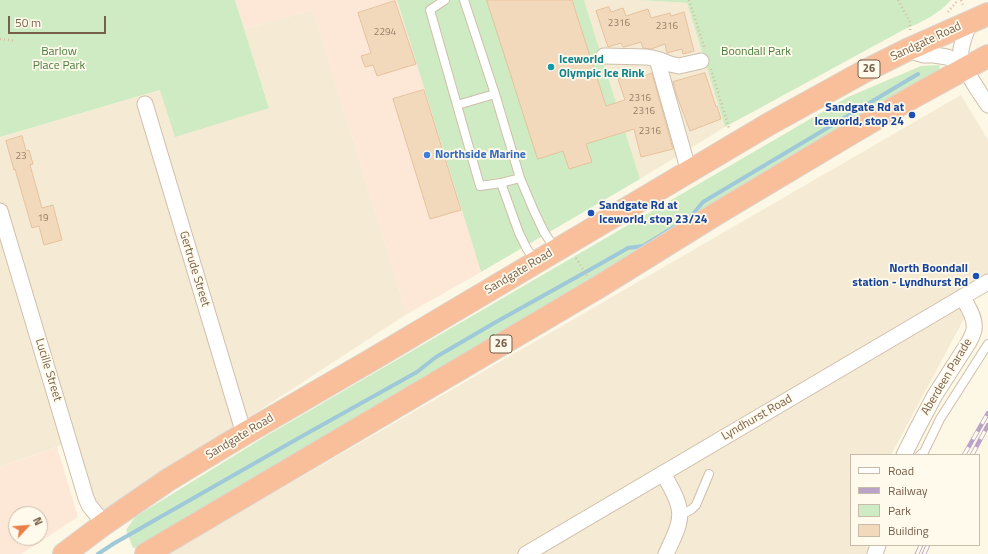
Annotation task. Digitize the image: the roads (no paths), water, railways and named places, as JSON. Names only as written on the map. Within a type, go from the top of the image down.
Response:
[{"type":"highway","name":"Sandgate Road","points":[[64,554],[104,524],[168,480],[536,263],[564,252],[689,172],[769,124],[865,71],[908,42],[979,18]]},
{"type":"highway","name":"26","points":[[146,554],[597,288],[828,147],[915,96],[988,56]]},
{"type":"street","points":[[979,18],[965,33],[961,50],[961,58],[965,68],[988,105]]},
{"type":"street","points":[[908,42],[924,54],[947,57],[957,61],[965,68]]},
{"type":"street","points":[[604,56],[647,57],[679,66],[701,61]]},
{"type":"street","points":[[657,59],[689,172]]},
{"type":"street","name":"Gertrude Street","points":[[145,104],[244,434]]},
{"type":"street","name":"Lucille Street","points":[[0,211],[86,498],[89,505],[104,524]]},
{"type":"street","name":"Lyndhurst Road","points":[[526,554],[988,282]]},
{"type":"street","name":"Aberdeen Parade","points":[[904,454],[935,395],[973,334],[973,319],[962,297]]},
{"type":"street","points":[[663,473],[678,504],[680,516],[677,530],[666,554]]},
{"type":"lane","points":[[445,0],[430,10],[480,186],[520,178]]},
{"type":"lane","points":[[464,0],[495,94],[520,178],[544,232],[564,252]]},
{"type":"lane","points":[[457,105],[495,94]]},
{"type":"lane","points":[[501,183],[519,233],[536,263]]},
{"type":"lane","points":[[921,454],[924,452],[940,419],[988,344]]},
{"type":"lane","points":[[680,516],[696,505],[709,474]]},
{"type":"waterway","points":[[687,221],[703,202],[918,74]]},
{"type":"waterway","points":[[98,554],[297,439],[417,372],[436,357],[496,322],[628,248],[643,246],[679,225]]},
{"type":"railway","points":[[965,454],[988,413]]},
{"type":"railway","points":[[973,454],[988,425]]},
{"type":"railway","points":[[917,554],[921,546]]},
{"type":"railway","points":[[924,554],[928,546]]},
{"type":"place","name":"Iceworld Olympic Ice Rink","points":[[551,67]]},
{"type":"place","name":"Sandgate Rd at Iceworld, stop 24","points":[[912,115]]},
{"type":"place","name":"Northside Marine","points":[[427,155]]},
{"type":"place","name":"Sandgate Rd at Iceworld, stop 23/24","points":[[591,213]]},
{"type":"place","name":"North Boondall station - Lyndhurst Rd","points":[[976,276]]},
{"type":"park label","name":"Boondall Park","points":[[756,52]]},
{"type":"park label","name":"Barlow Place Park","points":[[59,59]]}]
